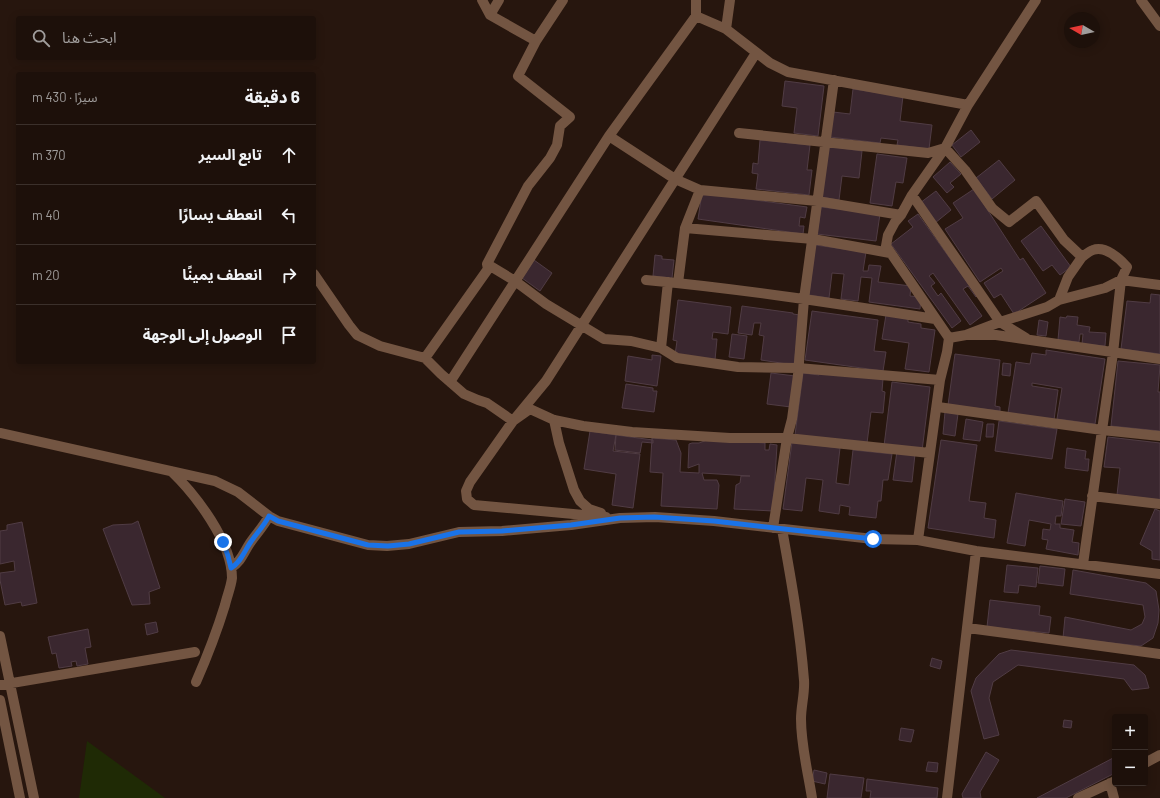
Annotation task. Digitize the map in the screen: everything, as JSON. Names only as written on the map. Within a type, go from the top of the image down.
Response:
[{"type":"street","points":[[482,0],[490,15],[536,41]]},
{"type":"street","points":[[490,15],[499,0]]},
{"type":"street","points":[[425,358],[488,269],[487,264],[528,186],[550,158],[557,145],[560,126],[570,117],[518,76],[536,41],[563,0]]},
{"type":"street","points":[[450,382],[609,136],[696,16],[696,0]]},
{"type":"street","points":[[726,29],[730,0]]},
{"type":"street","points":[[918,540],[938,406],[940,380],[949,338],[890,253],[886,246],[888,236],[912,195],[945,148],[968,105],[1036,0]]},
{"type":"street","points":[[1141,0],[1160,26]]},
{"type":"street","points":[[696,16],[726,29],[770,63],[788,72],[968,105]]},
{"type":"street","points":[[620,518],[474,505],[467,499],[466,490],[513,421],[546,381],[756,52]]},
{"type":"street","points":[[812,798],[802,737],[801,718],[804,682],[802,650],[798,619],[778,528],[787,438],[792,419],[798,368],[804,299],[834,80]]},
{"type":"street","points":[[739,133],[928,153],[945,148]]},
{"type":"street","points":[[609,136],[675,179],[700,190],[817,201],[901,215]]},
{"type":"street","points":[[945,148],[965,170],[992,208],[1009,222],[1036,201],[1064,240],[1082,257]]},
{"type":"street","points":[[678,283],[685,228],[700,190]]},
{"type":"street","points":[[912,195],[1000,322],[1031,341]]},
{"type":"street","points":[[685,228],[813,239],[890,253]]},
{"type":"street","points":[[1059,300],[1068,277],[1082,257],[1094,249],[1104,250],[1122,261],[1127,267],[1121,280],[1113,353],[1083,564]]},
{"type":"street","points":[[487,264],[515,281],[546,304],[604,339],[631,341],[661,348],[677,358],[738,367],[798,368],[940,380]]},
{"type":"street","points":[[316,277],[349,325],[358,335],[380,346],[425,358],[464,394],[487,403],[513,421]]},
{"type":"street","points":[[646,280],[804,299],[935,319]]},
{"type":"street","points":[[966,335],[1047,307],[1059,300],[1105,288],[1121,280],[1157,282]]},
{"type":"street","points":[[661,348],[668,282]]},
{"type":"street","points":[[949,338],[966,335],[996,335],[1160,359]]},
{"type":"street","points":[[938,406],[1102,430],[1160,436]]},
{"type":"street","points":[[513,421],[530,409],[554,420],[583,426],[632,432],[730,438],[787,438],[930,453]]},
{"type":"street","points":[[554,420],[559,443],[574,490],[580,501],[589,509],[596,512],[620,518]]},
{"type":"street","points":[[0,433],[215,481],[238,492],[269,516],[278,521],[368,545],[388,546],[409,544],[459,532],[496,531],[571,525],[620,518],[654,517],[714,521],[873,539],[918,540],[976,551],[1160,574]]},
{"type":"street","points":[[169,470],[184,483],[201,504],[223,542],[231,568],[232,580],[221,618],[196,682]]},
{"type":"street","points":[[1092,496],[1160,504]]},
{"type":"street","points":[[231,568],[241,560],[251,542],[264,526],[269,516]]},
{"type":"street","points":[[947,798],[976,551]]},
{"type":"street","points":[[968,628],[1160,654]]},
{"type":"street","points":[[0,636],[5,684],[34,798]]},
{"type":"street","points":[[5,684],[195,652]]},
{"type":"street","points":[[0,700],[20,798]]},
{"type":"street","points":[[1148,761],[1160,755]]},
{"type":"street","points":[[1078,798],[1112,782]]},
{"type":"street","points":[[1113,786],[1114,798]]},
{"type":"green space","points":[[87,741],[165,798],[79,798]]},
{"type":"building","points":[[785,81],[824,86],[818,136],[794,133],[797,108],[782,106]]},
{"type":"building","points":[[853,89],[903,96],[900,121],[932,125],[929,149],[897,145],[898,140],[881,138],[880,143],[830,137],[833,112],[850,114]]},
{"type":"building","points":[[971,130],[980,142],[961,157],[952,145]]},
{"type":"building","points":[[760,140],[810,145],[807,170],[812,170],[809,195],[756,189],[758,174],[752,173],[753,163],[758,164]]},
{"type":"building","points":[[827,146],[862,151],[859,178],[842,176],[839,200],[820,197]]},
{"type":"building","points":[[877,154],[907,158],[903,183],[896,182],[892,206],[870,203]]},
{"type":"building","points":[[999,160],[1015,180],[992,199],[976,178]]},
{"type":"building","points":[[950,162],[961,174],[950,183],[954,187],[947,193],[933,177]]},
{"type":"building","points":[[974,189],[1020,260],[1023,258],[1046,293],[1014,314],[1001,294],[994,298],[984,283],[1003,271],[1001,268],[980,282],[945,229],[963,218],[953,203]]},
{"type":"building","points":[[936,191],[951,210],[935,223],[920,203]]},
{"type":"building","points":[[702,193],[807,207],[805,218],[800,217],[799,226],[804,226],[803,234],[698,219]]},
{"type":"building","points":[[821,207],[880,214],[876,241],[817,234]]},
{"type":"building","points":[[918,214],[977,296],[976,297],[968,286],[963,289],[982,316],[970,325],[933,273],[929,276],[935,283],[931,286],[938,296],[941,293],[961,321],[952,328],[891,244],[913,227],[908,221]]},
{"type":"building","points":[[1041,226],[1071,267],[1060,275],[1052,265],[1043,271],[1021,241]]},
{"type":"building","points":[[815,245],[866,252],[863,271],[868,271],[869,265],[881,266],[878,282],[911,286],[910,296],[921,297],[920,309],[869,302],[872,278],[861,277],[858,301],[841,299],[844,274],[832,273],[829,298],[809,295]]},
{"type":"building","points":[[655,255],[662,256],[662,259],[674,260],[672,278],[653,276]]},
{"type":"building","points":[[534,260],[552,273],[540,291],[522,278]]},
{"type":"building","points":[[1151,294],[1160,295],[1160,354],[1121,349],[1127,301],[1150,303]]},
{"type":"building","points":[[678,300],[731,307],[728,334],[713,332],[712,339],[717,339],[715,360],[675,355],[677,341],[673,340]]},
{"type":"building","points":[[742,306],[800,315],[794,365],[761,360],[764,336],[759,335],[761,323],[754,323],[752,335],[738,333]]},
{"type":"building","points":[[812,311],[878,320],[874,351],[886,352],[883,371],[805,360]]},
{"type":"building","points":[[886,315],[908,319],[908,322],[921,324],[921,328],[935,330],[929,372],[905,369],[909,343],[882,339]]},
{"type":"building","points":[[1067,316],[1078,317],[1077,325],[1090,327],[1089,332],[1106,333],[1105,346],[1082,344],[1083,334],[1080,334],[1079,342],[1058,340],[1060,317],[1066,318]]},
{"type":"building","points":[[1039,320],[1048,322],[1046,336],[1037,335]]},
{"type":"building","points":[[732,334],[747,336],[744,359],[729,357]]},
{"type":"building","points":[[1046,350],[1105,359],[1095,424],[1057,419],[1062,388],[1032,383],[1032,386],[1058,390],[1054,420],[1008,413],[1016,362],[1030,364],[1032,353],[1046,355]]},
{"type":"building","points":[[955,354],[1000,360],[995,406],[1000,407],[1000,411],[948,405]]},
{"type":"building","points":[[652,355],[661,356],[657,386],[625,381],[628,356],[652,360]]},
{"type":"building","points":[[1118,361],[1160,365],[1158,392],[1160,392],[1160,431],[1111,426]]},
{"type":"building","points":[[1003,363],[1011,364],[1010,376],[1002,375]]},
{"type":"building","points":[[819,371],[883,379],[882,391],[885,392],[883,413],[871,412],[867,443],[795,435],[803,373],[819,375]]},
{"type":"building","points":[[771,373],[795,376],[791,407],[767,404]]},
{"type":"building","points":[[892,382],[930,387],[922,451],[884,446]]},
{"type":"building","points":[[626,384],[653,388],[653,391],[657,391],[654,412],[622,408]]},
{"type":"building","points":[[945,412],[958,414],[955,436],[943,434]]},
{"type":"building","points":[[966,419],[983,422],[980,441],[963,439]]},
{"type":"building","points":[[999,421],[1057,429],[1052,459],[995,451]]},
{"type":"building","points":[[987,424],[994,424],[993,437],[986,437]]},
{"type":"building","points":[[590,431],[616,435],[613,451],[640,454],[633,508],[612,505],[616,474],[584,469]]},
{"type":"building","points":[[616,435],[653,440],[653,443],[642,442],[640,453],[615,450]]},
{"type":"building","points":[[1108,437],[1160,443],[1160,500],[1117,495],[1120,468],[1104,467]]},
{"type":"building","points":[[652,438],[676,440],[681,453],[680,472],[699,473],[699,464],[688,468],[689,444],[692,443],[699,443],[710,439],[765,443],[765,450],[769,450],[770,444],[777,445],[773,511],[734,509],[736,485],[740,483],[741,476],[750,476],[702,473],[704,480],[717,480],[719,485],[717,509],[661,506],[663,473],[650,472]]},
{"type":"building","points":[[941,440],[977,445],[969,501],[986,503],[984,518],[996,520],[994,538],[928,528]]},
{"type":"building","points":[[792,442],[840,448],[836,483],[849,485],[853,450],[892,454],[888,480],[883,480],[881,501],[878,501],[876,518],[849,515],[850,507],[840,505],[839,514],[819,511],[823,480],[806,478],[802,511],[783,509]]},
{"type":"building","points":[[1067,448],[1086,451],[1085,459],[1089,459],[1088,471],[1065,468]]},
{"type":"building","points":[[897,451],[915,454],[912,482],[893,480]]},
{"type":"building","points":[[1016,493],[1063,501],[1061,516],[1056,516],[1055,524],[1060,524],[1060,528],[1074,530],[1072,542],[1079,543],[1078,555],[1046,549],[1048,540],[1042,539],[1043,529],[1050,530],[1051,524],[1029,520],[1025,546],[1007,543]]},
{"type":"building","points":[[1065,499],[1085,502],[1081,526],[1061,524]]},
{"type":"building","points":[[1155,509],[1160,511],[1160,560],[1152,559],[1152,551],[1140,544]]},
{"type":"building","points":[[138,521],[160,588],[149,592],[150,604],[132,605],[103,529],[113,525],[132,524]]},
{"type":"building","points":[[22,522],[37,603],[22,606],[21,602],[5,605],[0,573],[15,571],[14,561],[0,564],[0,531],[7,530],[7,525]]},
{"type":"building","points":[[1007,565],[1038,568],[1036,587],[1019,585],[1018,593],[1004,592]]},
{"type":"building","points":[[1040,566],[1065,569],[1063,586],[1038,583]]},
{"type":"building","points":[[1073,570],[1146,583],[1156,591],[1159,610],[1158,623],[1153,638],[1141,646],[1063,638],[1065,617],[1131,630],[1142,624],[1145,617],[1143,605],[1070,594]]},
{"type":"building","points":[[990,600],[1040,606],[1039,615],[1051,617],[1049,633],[987,627]]},
{"type":"building","points":[[156,622],[158,632],[147,635],[145,624]]},
{"type":"building","points":[[88,629],[91,647],[85,648],[88,664],[77,666],[76,661],[71,662],[72,666],[59,668],[56,653],[52,654],[48,637]]},
{"type":"building","points":[[1011,650],[1134,665],[1145,675],[1149,688],[1132,690],[1124,679],[1018,665],[993,682],[989,698],[999,735],[984,739],[971,691],[976,678],[999,654]]},
{"type":"building","points":[[932,658],[942,661],[940,669],[930,666]]},
{"type":"building","points":[[1064,720],[1072,721],[1071,728],[1063,727]]},
{"type":"building","points":[[901,728],[914,730],[911,742],[899,740]]},
{"type":"building","points":[[986,752],[999,760],[980,792],[981,798],[963,798],[962,794]]},
{"type":"building","points":[[1112,759],[1112,775],[1066,798],[1037,798]]},
{"type":"building","points":[[928,762],[938,763],[937,772],[926,771]]},
{"type":"building","points":[[814,770],[827,773],[825,784],[812,781]]},
{"type":"building","points":[[830,774],[864,778],[861,798],[827,798]]},
{"type":"building","points":[[867,779],[938,788],[937,798],[870,798],[871,791],[866,791]]},
{"type":"route","points":[[223,542],[231,568],[241,560],[245,551],[264,526],[269,516],[278,521],[338,538],[368,545],[388,546],[409,544],[465,531],[502,531],[601,522],[620,518],[654,517],[714,521],[873,539]]}]
